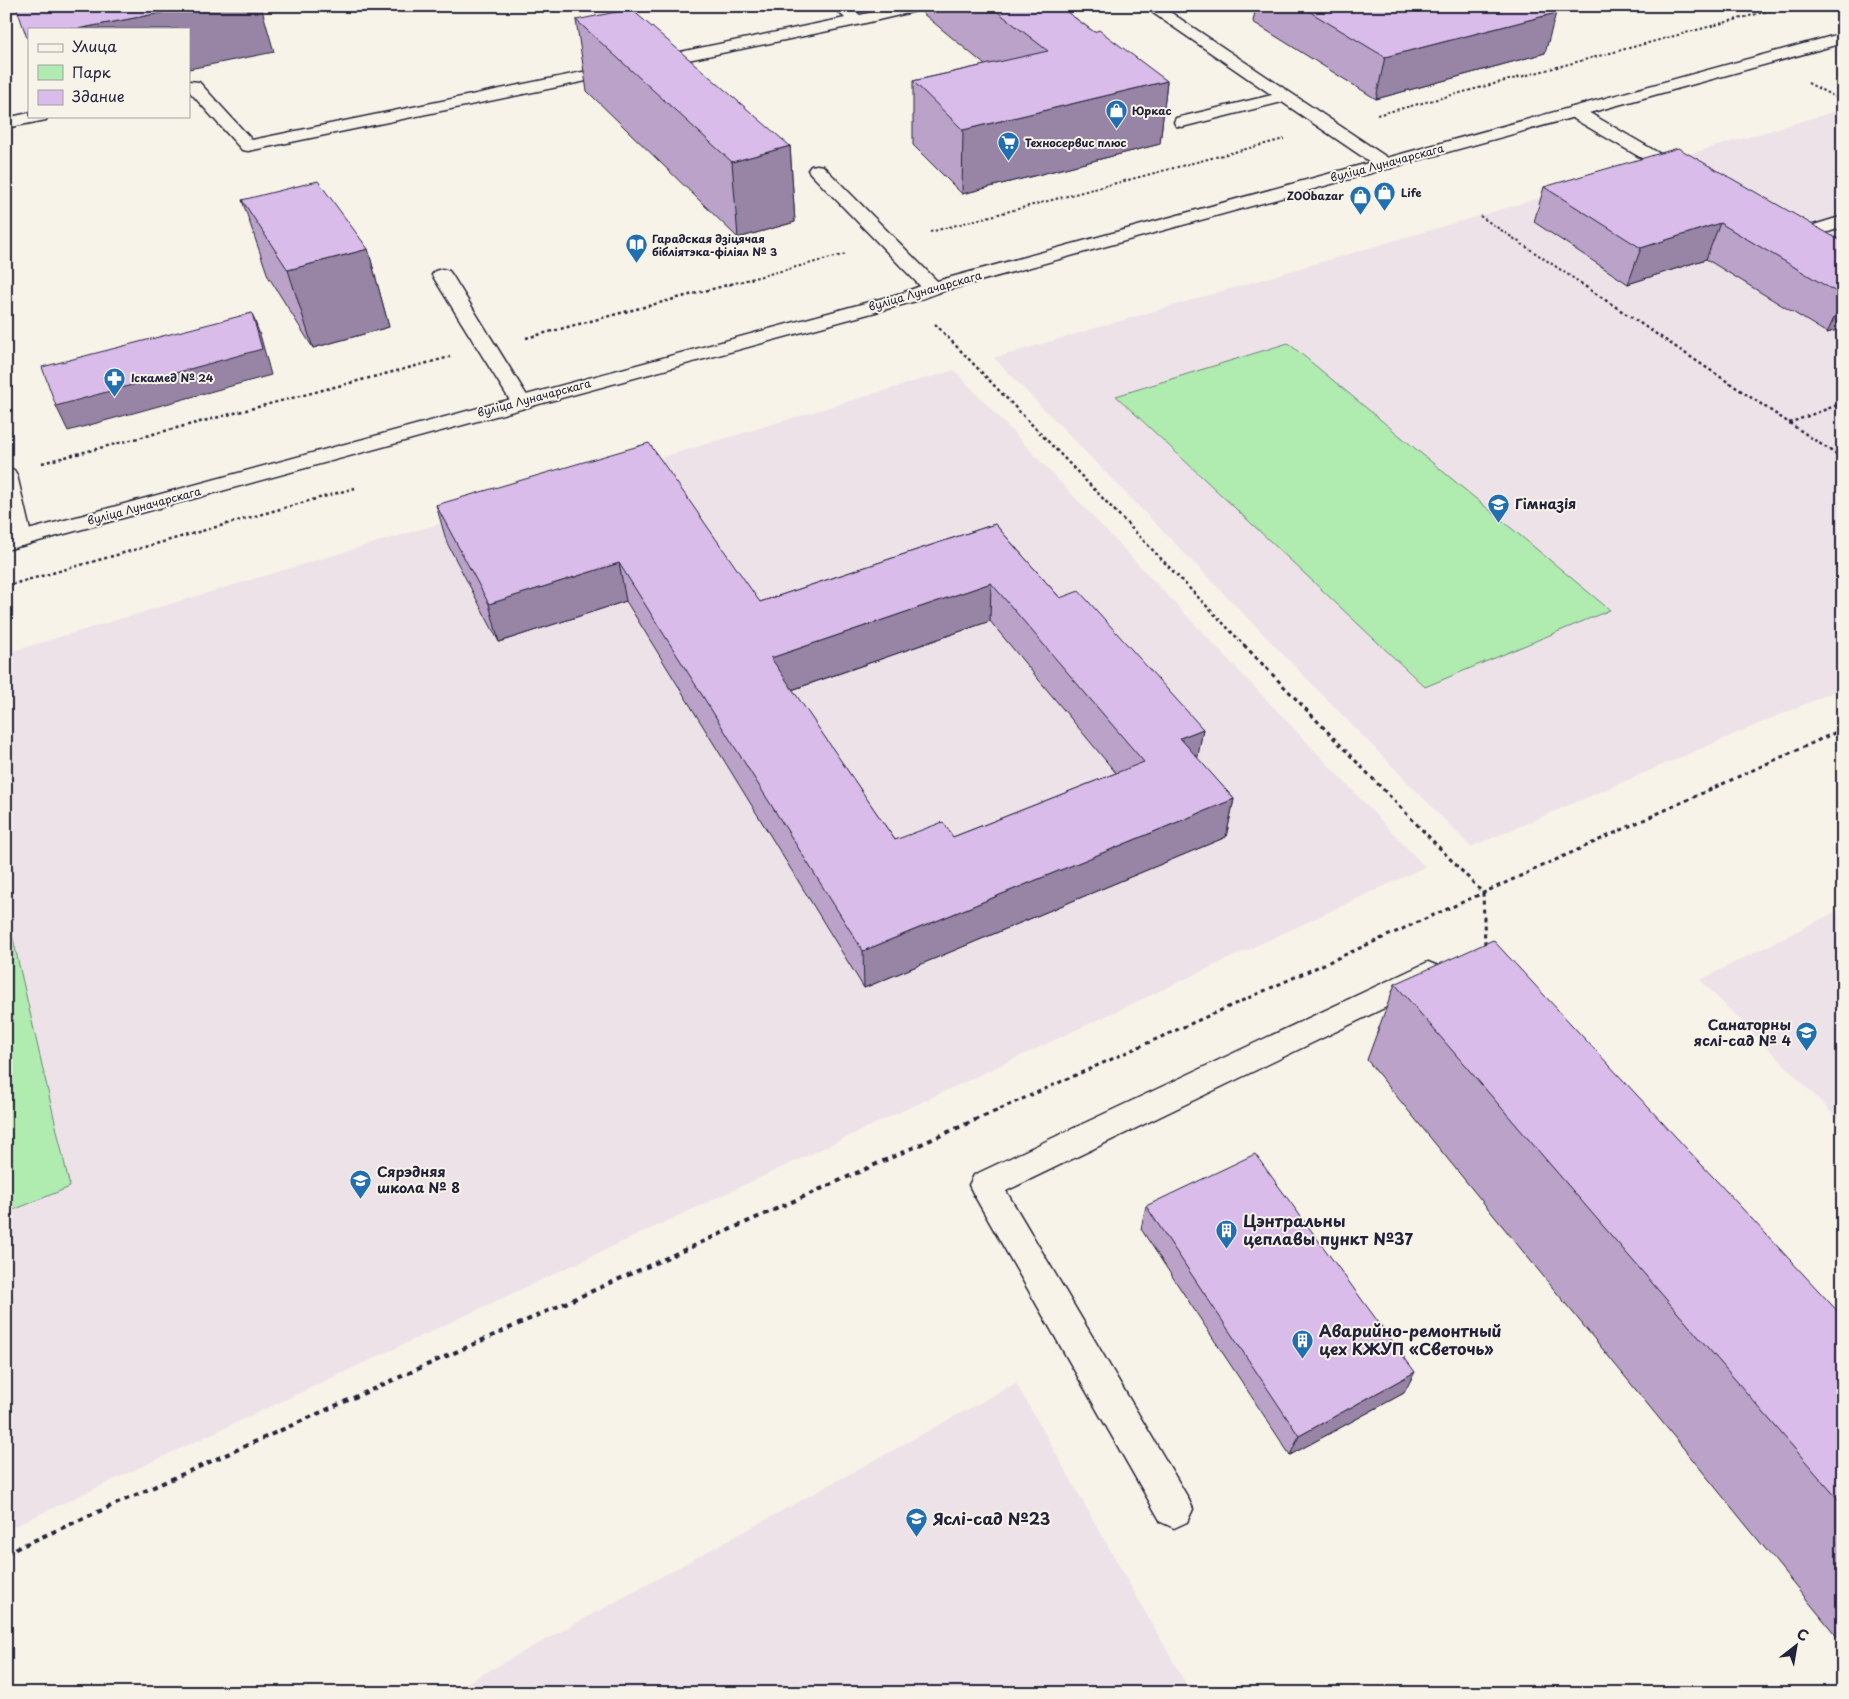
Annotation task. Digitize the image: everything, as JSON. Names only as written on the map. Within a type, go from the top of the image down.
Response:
[{"type":"street","points":[[839,6],[857,20]]},
{"type":"street","points":[[190,86],[193,85],[248,146],[920,6]]},
{"type":"street","points":[[1150,6],[1385,164]]},
{"type":"street","name":"вуліца Луначарскага","points":[[14,541],[909,297],[933,288],[1843,38]]},
{"type":"street","points":[[1182,122],[1284,97]]},
{"type":"street","points":[[1575,112],[1694,181]]},
{"type":"street","points":[[6,123],[30,118]]},
{"type":"street","points":[[817,170],[933,288]]},
{"type":"street","points":[[1767,223],[1792,238],[1843,221]]},
{"type":"street","points":[[442,275],[521,402]]},
{"type":"street","points":[[6,475],[14,541]]},
{"type":"street","points":[[1174,1509],[985,1185],[1485,946]]},
{"type":"path","points":[[1368,117],[1787,6]]},
{"type":"path","points":[[1802,80],[1843,101]]},
{"type":"path","points":[[929,232],[1287,138]]},
{"type":"path","points":[[1480,216],[1843,459]]},
{"type":"path","points":[[520,339],[853,252]]},
{"type":"path","points":[[909,297],[1483,893],[1485,946]]},
{"type":"path","points":[[34,465],[458,355]]},
{"type":"path","points":[[1789,423],[1843,403]]},
{"type":"path","points":[[6,1553],[1483,893],[1843,729]]},
{"type":"shaded area","name":"Гімназія","points":[[1843,109],[1843,688],[1471,847],[994,358]]},
{"type":"shaded area","name":"Сярэдняя школа № 8","points":[[954,370],[1425,867],[6,1530],[6,653]]},
{"type":"shaded area","name":"Санаторны яслі-сад № 4","points":[[1843,908],[1843,1124],[1700,980]]},
{"type":"shaded area","name":"Яслі-сад №23","points":[[1016,1383],[1191,1693],[448,1693]]},
{"type":"green space","points":[[1288,343],[1610,610],[1425,687],[1116,396]]},
{"type":"green space","points":[[6,908],[70,1187],[6,1213]]},
{"type":"building","points":[[16,6],[197,6],[82,28],[28,28],[27,38]]},
{"type":"building","points":[[990,6],[1059,6],[1094,32],[1099,30],[1167,81],[963,130],[913,81],[1048,51]]},
{"type":"building","points":[[1300,6],[1544,6],[1556,13],[1385,57]]},
{"type":"building","points":[[631,9],[790,146],[732,162],[576,20]]},
{"type":"building","points":[[1678,148],[1843,242],[1843,296],[1720,223],[1641,248],[1544,187]]},
{"type":"building","points":[[318,181],[368,249],[288,270],[242,200]]},
{"type":"building","points":[[252,313],[262,349],[56,406],[42,367]]},
{"type":"building","points":[[649,443],[760,602],[995,524],[1060,598],[1079,591],[1203,729],[1180,738],[1234,799],[863,951],[619,563],[489,604],[436,505]],"holes":[[[991,583],[1144,762],[953,837],[943,822],[895,840],[771,658]]]},
{"type":"building","points":[[1493,940],[1843,1317],[1843,1505],[1395,984]]},
{"type":"building","points":[[1255,1154],[1415,1372],[1299,1436],[1146,1206]]},
{"type":"place","name":"Юркас","points":[[1116,130]]},
{"type":"place","name":"Техносервис плюс","points":[[1009,162]]},
{"type":"place","name":"Life","points":[[1385,212]]},
{"type":"place","name":"ZOObazar","points":[[1360,215]]},
{"type":"place","name":"Гарадская дзіцячая бібліятэка-філіял № 3","points":[[636,264]]},
{"type":"place","name":"Іскамед № 24","points":[[115,397]]},
{"type":"place","name":"Гімназія","points":[[1499,523]]},
{"type":"place","name":"Санаторны яслі-сад № 4","points":[[1807,1052]]},
{"type":"place","name":"Сярэдняя школа № 8","points":[[361,1199]]},
{"type":"place","name":"Цэнтральны цеплавы пункт №37","points":[[1227,1249]]},
{"type":"place","name":"Аварийно-ремонтный цех КЖУП «Светочь»","points":[[1303,1359]]},
{"type":"place","name":"Яслі-сад №23","points":[[917,1538]]}]
